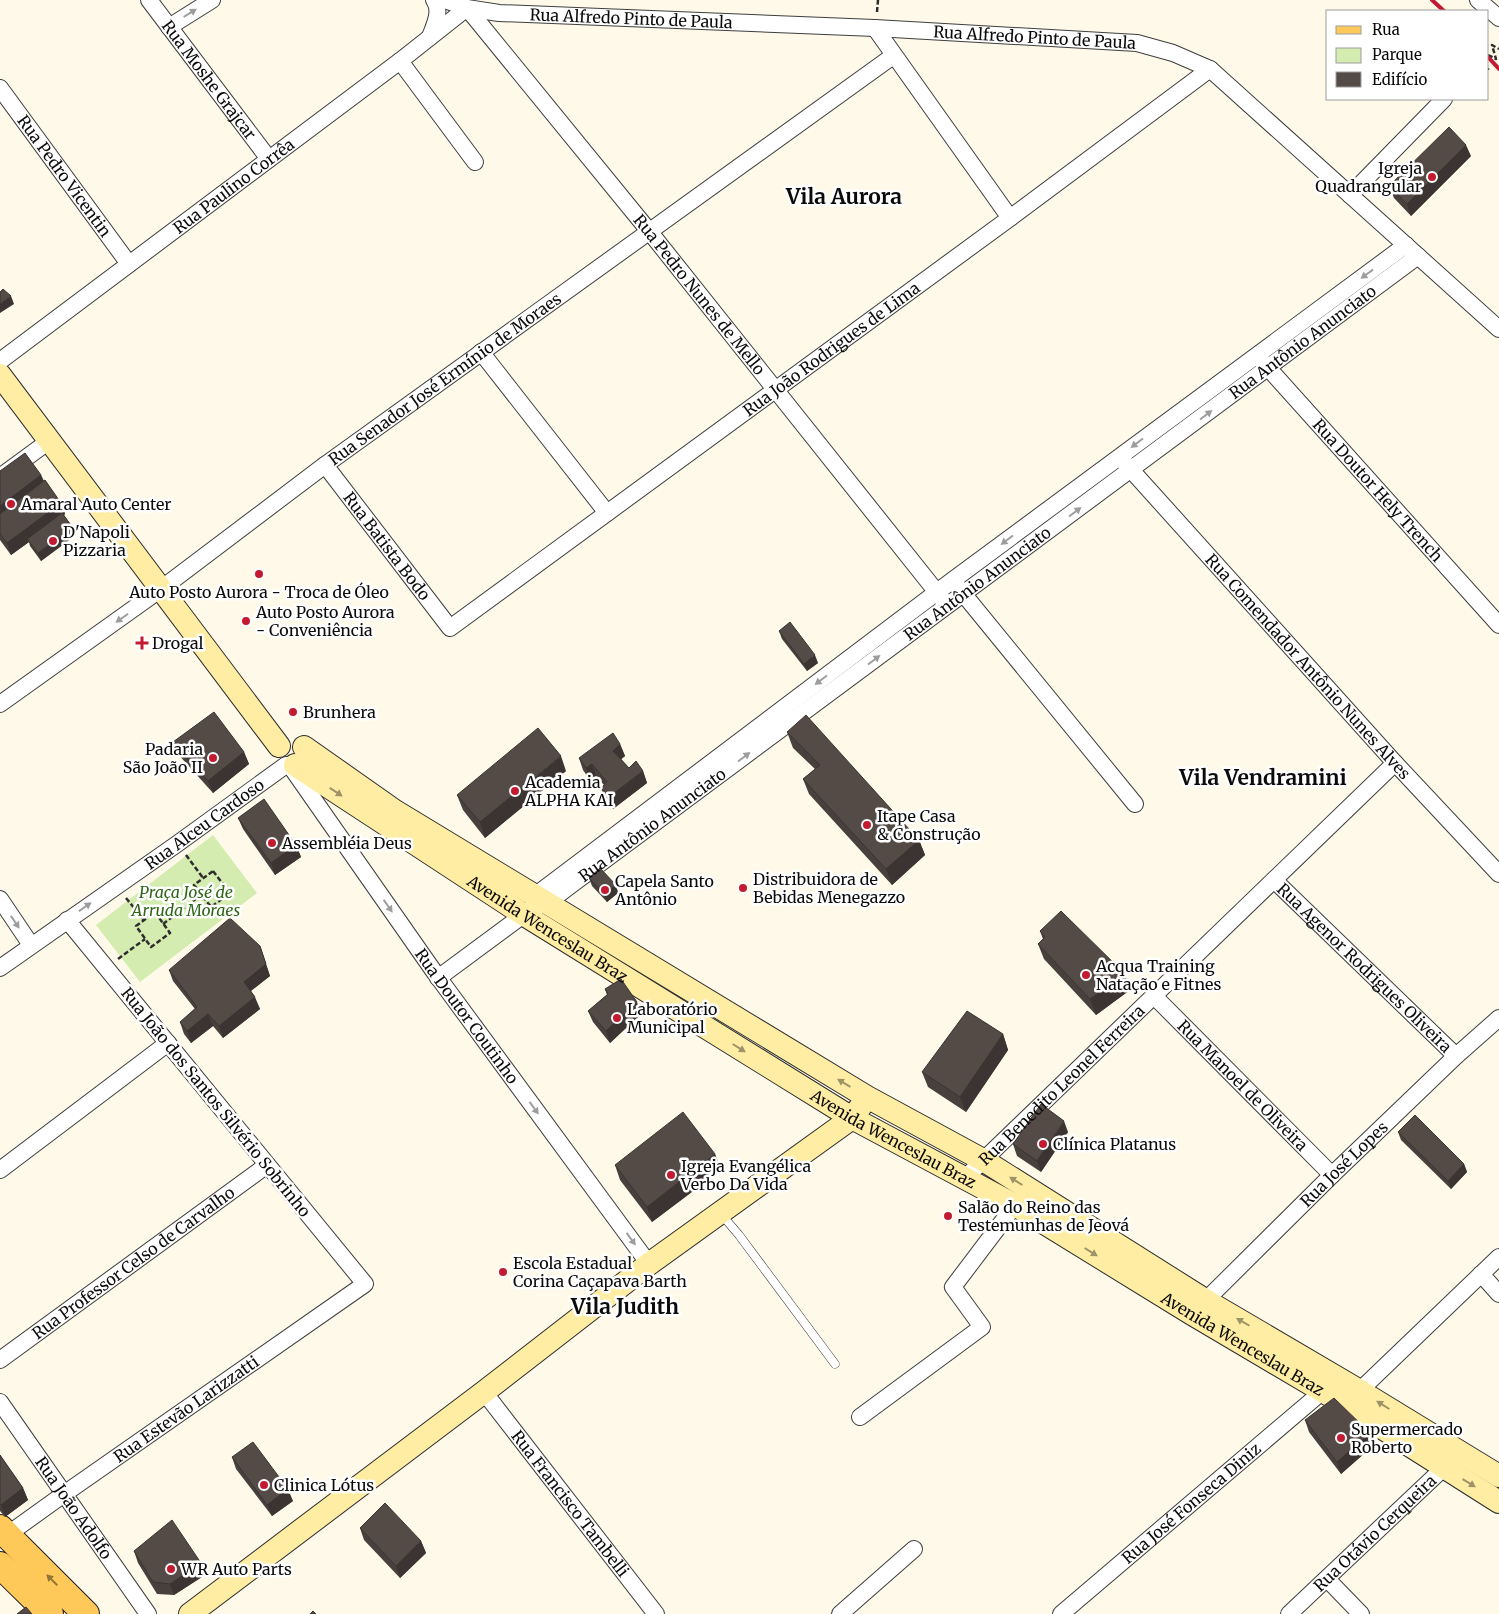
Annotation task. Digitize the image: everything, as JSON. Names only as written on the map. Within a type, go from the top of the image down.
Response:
[{"type":"main road","name":"Rua Doutor Coutinho","points":[[0,376],[291,758]]},
{"type":"main road","name":"Avenida Wenceslau Braz","points":[[291,758],[395,811],[535,905],[695,1020],[852,1118],[1199,1307],[1353,1398],[1460,1452],[1499,1476]]},
{"type":"main road","name":"Avenida Wenceslau Braz","points":[[535,905],[707,1000],[867,1097],[983,1160],[1199,1307]]},
{"type":"main road","points":[[695,1020],[707,1000]]},
{"type":"main road","points":[[190,1614],[650,1264],[852,1118],[867,1097]]},
{"type":"main road","name":"Avenida Wenceslau Braz","points":[[1353,1398],[1444,1468],[1499,1502]]},
{"type":"main road","points":[[4,1532],[86,1614]]},
{"type":"main road","points":[[0,1565],[50,1614]]},
{"type":"street","name":"Rua Moshe Grajcar","points":[[149,0],[269,160]]},
{"type":"street","points":[[169,27],[212,0]]},
{"type":"street","points":[[430,37],[438,16],[437,4],[434,0]]},
{"type":"street","name":"Rua Alfredo Pinto de Paula","points":[[445,0],[467,8],[509,13],[875,28],[1138,43],[1173,52],[1210,69],[1499,329]]},
{"type":"street","points":[[1478,0],[1499,18]]},
{"type":"street","name":"Rua Paulino Corrêa","points":[[0,361],[400,61],[467,8]]},
{"type":"street","name":"Rua Pedro Nunes de Mello","points":[[467,8],[777,389],[948,606]]},
{"type":"street","points":[[875,28],[893,56],[1010,218]]},
{"type":"street","name":"Rua Senador José Ermínio de Moraes","points":[[0,704],[161,589],[324,464],[893,56]]},
{"type":"street","points":[[400,61],[475,162]]},
{"type":"street","name":"Rua João Rodrigues de Lima","points":[[450,628],[1010,218],[1210,69]]},
{"type":"street","name":"Rua Pedro Vicentin","points":[[0,88],[129,264]]},
{"type":"street","points":[[1350,195],[1443,100]]},
{"type":"street","name":"Rua Antônio Anunciato","points":[[781,720],[937,592],[1119,456],[1257,354],[1412,251]]},
{"type":"street","name":"Rua Antônio Anunciato","points":[[438,978],[781,720],[948,606],[1172,440],[1268,368],[1412,251]]},
{"type":"street","points":[[481,352],[607,513]]},
{"type":"street","name":"Rua Doutor Hely Trench","points":[[1257,354],[1499,625]]},
{"type":"street","points":[[1160,426],[1172,440]]},
{"type":"street","points":[[0,477],[49,441]]},
{"type":"street","name":"Rua Comendador Antônio Nunes Alves","points":[[1119,456],[1395,763],[1499,874]]},
{"type":"street","name":"Rua Batista Bodo","points":[[324,464],[450,628]]},
{"type":"street","points":[[953,580],[1135,804]]},
{"type":"street","name":"Rua Alceu Cardoso","points":[[0,968],[177,844],[291,758]]},
{"type":"street","name":"Rua Doutor Coutinho","points":[[291,758],[438,978],[650,1264]]},
{"type":"street","name":"Rua Benedito Leonel Ferreira","points":[[965,1178],[1395,763]]},
{"type":"street","name":"Rua Agenor Rodrigues Oliveira","points":[[1274,880],[1456,1056]]},
{"type":"street","points":[[0,899],[31,945]]},
{"type":"street","name":"Rua João dos Santos Silvério Sobrinho","points":[[68,920],[365,1284]]},
{"type":"street","name":"Rua Manoel de Oliveira","points":[[1154,996],[1332,1175]]},
{"type":"street","name":"Rua José Lopes","points":[[1199,1307],[1332,1175],[1456,1056],[1499,1018]]},
{"type":"street","points":[[0,1170],[168,1042]]},
{"type":"street","name":"Rua Professor Celso de Carvalho","points":[[0,1360],[268,1165]]},
{"type":"street","points":[[860,1417],[982,1327],[953,1287],[1015,1206]]},
{"type":"street","points":[[1353,1398],[1499,1257]]},
{"type":"street","points":[[1481,1274],[1499,1294]]},
{"type":"street","name":"Rua Estevão Larizzatti","points":[[4,1532],[64,1494],[365,1284]]},
{"type":"street","name":"Rua José Fonseca Diniz","points":[[1061,1614],[1331,1385]]},
{"type":"street","name":"Rua Francisco Tambelli","points":[[484,1392],[656,1614]]},
{"type":"street","name":"Rua João Adolfo","points":[[0,1402],[148,1614]]},
{"type":"street","name":"Rua Otávio Cerqueira","points":[[1289,1614],[1460,1452]]},
{"type":"street","points":[[840,1614],[914,1549]]},
{"type":"street","points":[[1327,1579],[1361,1614]]},
{"type":"lane","points":[[720,1213],[739,1235],[835,1364]]},
{"type":"path","points":[[1489,56],[1496,59],[1492,45],[1499,49]]},
{"type":"path","points":[[177,844],[203,878]]},
{"type":"path","points":[[213,870],[230,893],[211,907],[194,885],[203,878],[213,870]]},
{"type":"path","points":[[117,886],[144,920]]},
{"type":"path","points":[[164,924],[202,894]]},
{"type":"path","points":[[155,912],[170,932],[151,947],[136,926],[144,920],[155,912]]},
{"type":"path","points":[[106,967],[146,939]]},
{"type":"green space","name":"Praça José de Arruda Moraes","points":[[213,835],[257,893],[140,982],[96,925]]},
{"type":"building","points":[[1449,127],[1466,145],[1407,204],[1389,186]]},
{"type":"building","points":[[3,289],[11,296],[0,304],[0,292]]},
{"type":"building","points":[[25,453],[41,475],[0,506],[0,471]]},
{"type":"building","points":[[45,480],[61,503],[7,543],[0,534],[0,514]]},
{"type":"building","points":[[62,513],[73,528],[38,553],[27,539]]},
{"type":"building","points":[[790,622],[815,655],[804,664],[779,631]]},
{"type":"building","name":"Padaria São João II","points":[[214,712],[244,752],[208,781],[173,742]]},
{"type":"building","name":"Itape Casa & Construção","points":[[806,715],[919,840],[886,869],[803,779],[820,765],[787,732]]},
{"type":"building","points":[[538,728],[561,756],[480,822],[457,795]]},
{"type":"building","points":[[613,733],[620,744],[613,751],[629,768],[636,761],[643,771],[609,797],[601,788],[607,782],[592,764],[586,768],[579,758]]},
{"type":"building","name":"Assembléia Deus","points":[[264,799],[296,845],[271,863],[238,818]]},
{"type":"building","points":[[600,868],[616,885],[604,894],[589,878]]},
{"type":"building","name":"Acqua Training Natação e Fitnes","points":[[1061,911],[1125,974],[1090,999],[1038,944],[1045,937],[1040,931]]},
{"type":"building","points":[[230,918],[260,946],[266,964],[244,982],[255,997],[219,1026],[208,1014],[187,1031],[180,1022],[197,1007],[169,970]]},
{"type":"building","points":[[621,979],[637,1002],[606,1031],[588,1011],[608,994],[605,989]]},
{"type":"building","points":[[967,1011],[1003,1034],[960,1097],[922,1072]]},
{"type":"building","points":[[1041,1104],[1064,1121],[1037,1161],[1013,1144]]},
{"type":"building","name":"Igreja Evangélica Verbo Da Vida","points":[[683,1112],[715,1154],[647,1207],[615,1165]]},
{"type":"building","points":[[1415,1115],[1464,1164],[1448,1181],[1398,1132]]},
{"type":"building","name":"Supermercado Roberto","points":[[1334,1398],[1370,1433],[1337,1462],[1305,1420]]},
{"type":"building","name":"Clinica Lótus","points":[[253,1442],[288,1489],[267,1505],[232,1457]]},
{"type":"building","points":[[0,1455],[23,1488],[1,1505],[0,1504]]},
{"type":"building","points":[[385,1503],[421,1541],[396,1566],[360,1528]]},
{"type":"building","name":"WR Auto Parts","points":[[172,1520],[201,1563],[170,1584],[153,1582],[134,1551]]},
{"type":"building","points":[[26,1607],[32,1614],[17,1614]]},
{"type":"railway","points":[[1432,0],[1443,10]]},
{"type":"railway","points":[[1489,58],[1499,69]]},
{"type":"place","name":"Igreja Quadrangular","points":[[1432,177]]},
{"type":"place","name":"Amaral Auto Center","points":[[11,504]]},
{"type":"place","name":"D'Napoli Pizzaria","points":[[53,541]]},
{"type":"place","name":"Auto Posto Aurora - Troca de Óleo","points":[[259,574]]},
{"type":"place","name":"Auto Posto Aurora - Conveniência","points":[[246,621]]},
{"type":"place","name":"Drogal","points":[[142,643]]},
{"type":"place","name":"Brunhera","points":[[293,712]]},
{"type":"place","name":"Padaria São João II","points":[[213,758]]},
{"type":"place","name":"Academia ALPHA KAI","points":[[515,791]]},
{"type":"place","name":"Itape Casa & Construção","points":[[867,825]]},
{"type":"place","name":"Assembléia Deus","points":[[272,843]]},
{"type":"place","name":"Distribuidora de Bebidas Menegazzo","points":[[743,888]]},
{"type":"place","name":"Capela Santo Antônio","points":[[605,890]]},
{"type":"place","name":"Acqua Training Natação e Fitnes","points":[[1086,975]]},
{"type":"place","name":"Laboratório Municipal","points":[[617,1018]]},
{"type":"place","name":"Clínica Platanus","points":[[1043,1144]]},
{"type":"place","name":"Igreja Evangélica Verbo Da Vida","points":[[671,1175]]},
{"type":"place","name":"Salão do Reino das Testemunhas de Jeová","points":[[948,1216]]},
{"type":"place","name":"Escola Estadual Corina Caçapava Barth","points":[[503,1272]]},
{"type":"place","name":"Supermercado Roberto","points":[[1341,1438]]},
{"type":"place","name":"Clinica Lótus","points":[[264,1485]]},
{"type":"place","name":"WR Auto Parts","points":[[171,1569]]},
{"type":"district","name":"Vila Aurora","points":[[844,196]]},
{"type":"district","name":"Vila Vendramini","points":[[1263,777]]},
{"type":"district","name":"Vila Judith","points":[[625,1306]]}]
